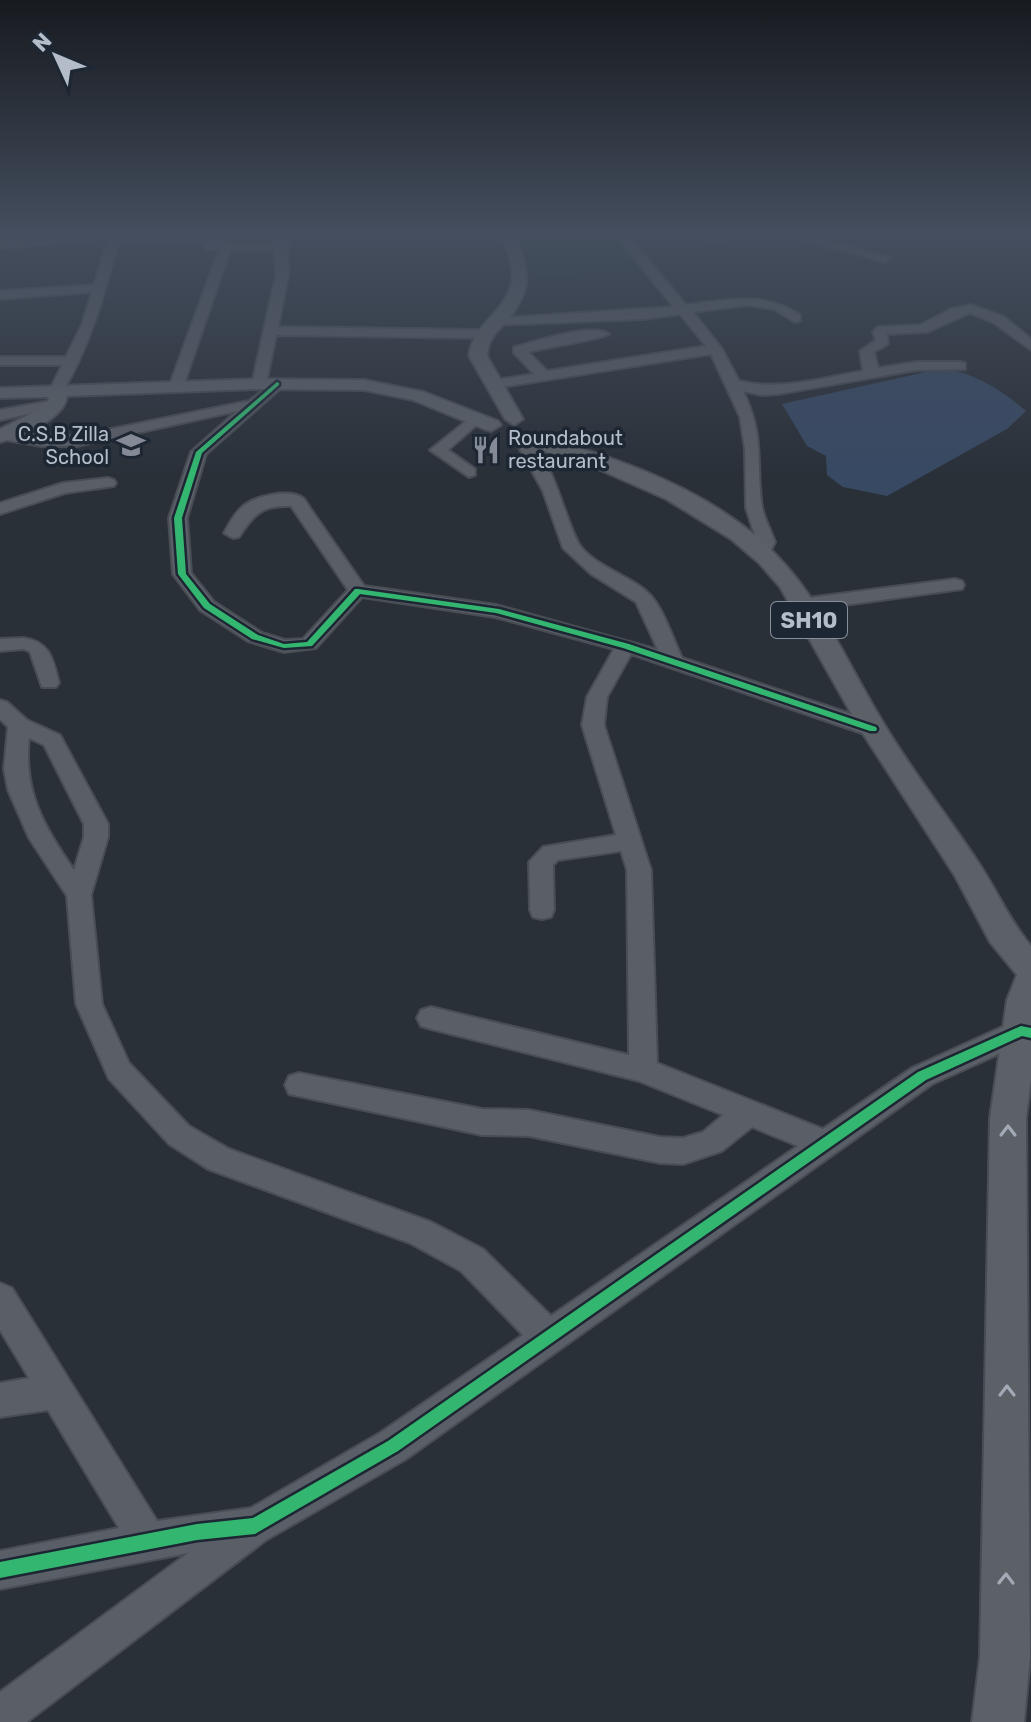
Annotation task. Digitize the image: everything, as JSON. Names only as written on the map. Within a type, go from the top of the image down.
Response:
[{"type":"main road","points":[[507,312],[482,334],[477,349],[514,419]]},
{"type":"main road","name":"SH10","points":[[1,429],[50,400],[145,388],[268,384],[380,387],[418,396],[483,422],[506,441],[530,443],[582,456],[704,510],[762,552],[790,584],[873,729],[989,906],[1001,933],[1031,968]]},
{"type":"main road","points":[[0,390],[50,400],[91,399],[145,388]]},
{"type":"main road","points":[[483,422],[514,419],[537,430],[540,439],[530,443]]},
{"type":"main road","name":"SH10","points":[[989,906],[1031,937]]},
{"type":"main road","name":"SH10","points":[[1031,960],[1031,968]]},
{"type":"main road","points":[[998,1722],[1005,1657],[1008,1118],[1026,1032],[1024,1000],[1031,980]]},
{"type":"street","points":[[50,400],[74,361],[94,312]]},
{"type":"street","points":[[176,387],[202,312]]},
{"type":"street","points":[[275,312],[268,384],[256,405],[199,452],[178,518],[182,574],[207,606],[255,637],[284,646],[309,644],[317,639],[358,591]]},
{"type":"street","points":[[499,322],[586,320],[662,312]]},
{"type":"street","points":[[688,312],[715,349],[748,417],[753,449],[754,508],[766,542],[762,552]]},
{"type":"street","points":[[787,312],[795,318]]},
{"type":"street","points":[[870,375],[867,351],[883,341],[880,332],[922,329],[956,312]]},
{"type":"street","points":[[982,312],[990,315],[1031,346]]},
{"type":"street","points":[[586,320],[587,328],[593,334]]},
{"type":"street","points":[[271,331],[482,334]]},
{"type":"street","points":[[544,376],[519,350],[593,334],[613,333]]},
{"type":"street","points":[[495,384],[715,349]]},
{"type":"street","points":[[0,361],[74,361]]},
{"type":"street","points":[[733,384],[762,391],[778,390],[930,364],[960,366]]},
{"type":"street","points":[[0,509],[70,463],[230,407],[256,405]]},
{"type":"street","points":[[469,472],[438,450],[483,422]]},
{"type":"street","points":[[1,429],[108,483]]},
{"type":"street","points":[[530,443],[572,548],[597,570],[644,599],[674,663]]},
{"type":"street","points":[[233,533],[244,511],[271,499],[296,501],[358,591],[496,611],[626,646],[873,729]]},
{"type":"street","points":[[800,605],[955,585]]},
{"type":"street","points":[[0,645],[29,642],[36,645],[42,652],[49,683]]},
{"type":"street","points":[[626,646],[597,697],[593,725],[639,870],[643,1070]]},
{"type":"street","points":[[10,716],[52,740],[96,824],[96,837],[79,895],[89,1004],[119,1071],[179,1135],[219,1159],[420,1232],[472,1260],[548,1336]]},
{"type":"street","points":[[10,716],[16,776],[23,797],[52,856],[79,895]]},
{"type":"street","points":[[542,910],[541,862],[551,853],[632,841]]},
{"type":"street","points":[[431,1018],[643,1070],[825,1143]]},
{"type":"street","points":[[0,1717],[255,1526],[393,1446],[922,1076],[1026,1032]]},
{"type":"street","points":[[299,1085],[482,1122],[529,1123],[660,1150],[683,1151],[712,1142],[749,1112]]},
{"type":"street","points":[[0,1299],[148,1541]]},
{"type":"street","points":[[0,1400],[57,1391]]},
{"type":"street","points":[[0,1570],[148,1541],[255,1526]]},
{"type":"water","points":[[944,368],[988,384],[1026,411],[1007,429],[887,496],[843,487],[827,475],[826,456],[807,446],[782,404]]},
{"type":"cycle path","points":[[277,384],[199,452],[178,518],[182,574],[207,606],[255,637],[284,646],[309,644],[358,591],[496,611],[626,646],[873,729]]},
{"type":"cycle path","points":[[0,1570],[197,1532],[255,1526],[393,1446],[922,1076],[1021,1031],[1031,1033]]},
{"type":"place","name":"C.S.B Zilla School","points":[[131,445]]},
{"type":"place","name":"Roundabout restaurant","points":[[486,450]]}]
